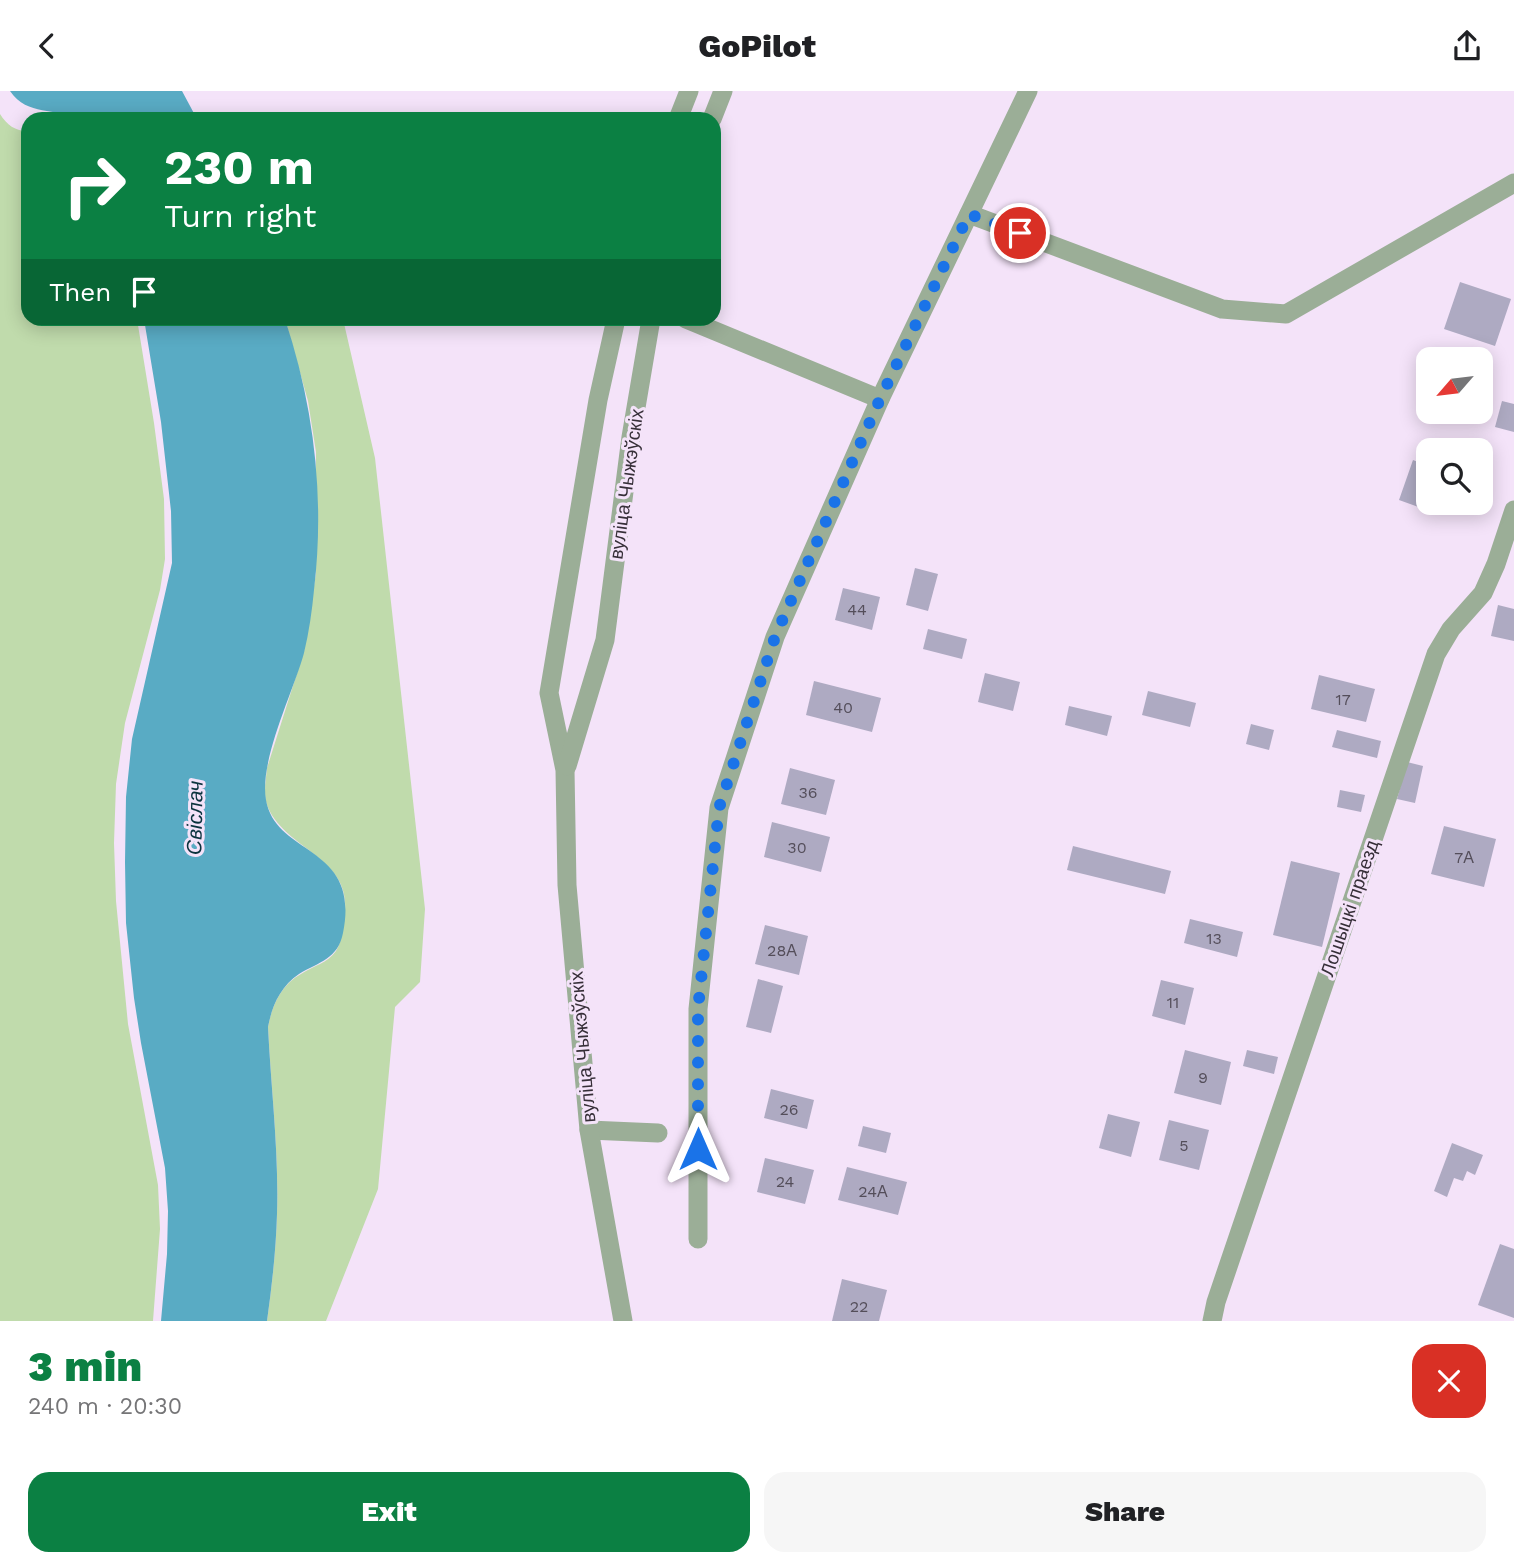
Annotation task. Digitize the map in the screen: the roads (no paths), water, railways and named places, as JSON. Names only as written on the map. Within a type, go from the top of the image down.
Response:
[{"type":"street","points":[[681,112],[689,91]]},
{"type":"street","points":[[715,112],[723,91]]},
{"type":"street","points":[[698,1239],[698,1009],[719,808],[775,637],[880,399],[1028,91]]},
{"type":"street","points":[[969,214],[1222,309],[1286,314],[1514,183]]},
{"type":"street","name":"вуліца Чыжэўскіх","points":[[615,326],[598,400],[550,693],[565,770],[567,885],[589,1130],[623,1321]]},
{"type":"street","name":"вуліца Чыжэўскіх","points":[[565,770],[605,640],[631,437],[650,326]]},
{"type":"street","points":[[703,326],[880,399]]},
{"type":"street","name":"Лошыцкі праезд","points":[[1212,1321],[1220,1289],[1436,654],[1451,629],[1483,593],[1514,510]]},
{"type":"street","points":[[589,1130],[658,1133]]},
{"type":"water","points":[[10,91],[182,91],[193,112],[54,112],[33,108],[17,99]]},
{"type":"water","name":"Свіслач","points":[[145,326],[287,326],[310,419],[317,487],[317,555],[304,653],[272,746],[265,784],[266,800],[273,818],[285,832],[329,867],[340,883],[345,904],[343,933],[337,949],[327,959],[299,974],[287,985],[275,1004],[268,1027],[277,1191],[275,1254],[267,1321],[161,1321],[167,1254],[165,1168],[134,998],[126,923],[125,862],[126,797],[132,739],[172,563],[171,511],[161,422]]}]
